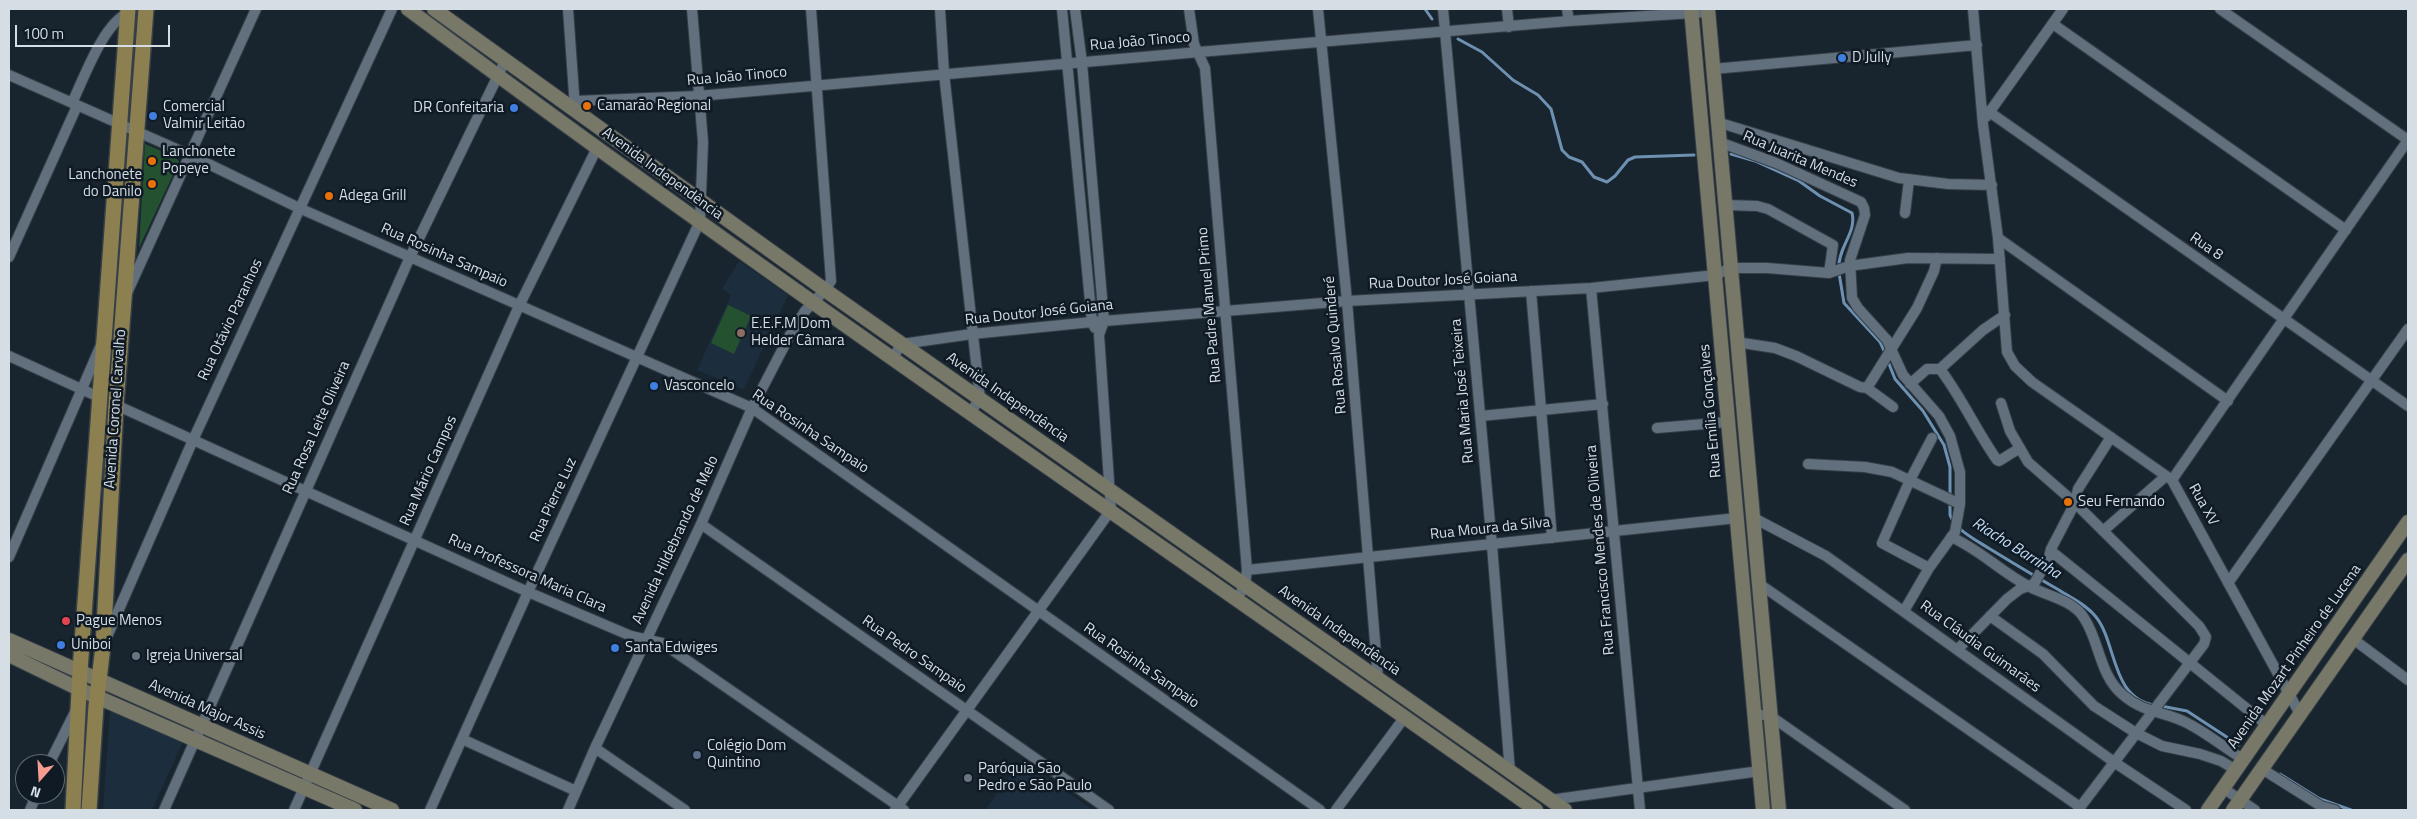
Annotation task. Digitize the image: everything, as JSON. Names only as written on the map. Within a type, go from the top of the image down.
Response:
[{"type":"main road","name":"Avenida Coronel Carvalho","points":[[89,810],[97,696],[103,646],[116,405],[146,9]]},
{"type":"main road","name":"Avenida Independência","points":[[408,9],[597,148],[1536,810]]},
{"type":"main road","name":"Avenida Independência","points":[[438,10],[505,61],[575,107],[701,201],[902,344],[1564,810]]},
{"type":"main road","points":[[438,10],[441,33]]},
{"type":"main road","name":"Avenida Coronel Carvalho","points":[[73,810],[80,671],[128,11]]},
{"type":"main road","name":"Rua Emília Gonçalves","points":[[1691,11],[1763,810]]},
{"type":"main road","name":"Rua Emília Gonçalves","points":[[1708,11],[1769,715],[1779,810]]},
{"type":"main road","points":[[1730,450],[1746,449]]},
{"type":"main road","name":"Avenida Mozart Pinheiro de Lucena","points":[[2208,810],[2408,522]]},
{"type":"main road","points":[[2237,805],[2408,560]]},
{"type":"main road","name":"Avenida Major Assis","points":[[9,640],[392,810]]},
{"type":"main road","name":"Avenida Major Assis","points":[[9,655],[355,810]]},
{"type":"main road","points":[[2303,674],[2320,686]]},
{"type":"street","points":[[123,302],[256,9]]},
{"type":"street","name":"Rua Otávio Paranhos","points":[[103,646],[193,440],[392,9]]},
{"type":"street","points":[[568,9],[575,107]]},
{"type":"street","name":"Rua Pierre Luz","points":[[430,810],[528,592],[700,221],[703,142],[692,9]]},
{"type":"street","points":[[811,9],[831,276],[826,290]]},
{"type":"street","points":[[940,9],[944,73],[980,398],[971,412]]},
{"type":"street","points":[[1062,9],[1069,63],[1092,322],[1099,335]]},
{"type":"street","points":[[899,809],[966,710],[1111,510],[1099,335],[1104,321],[1082,63],[1075,9]]},
{"type":"street","name":"Rua Padre Manuel Primo","points":[[1189,9],[1192,37],[1205,68],[1247,570],[1246,585],[1237,599]]},
{"type":"street","name":"Rua Rosalvo Quinderé","points":[[1318,9],[1347,301],[1378,678]]},
{"type":"street","name":"Rua Maria José Teixeira","points":[[1443,9],[1481,416],[1510,772]]},
{"type":"street","points":[[1507,9],[1509,27]]},
{"type":"street","points":[[1567,9],[1568,21]]},
{"type":"street","points":[[1910,384],[1927,369],[1940,368],[1983,330],[2005,315],[1992,185],[1983,125],[1973,9]]},
{"type":"street","points":[[1983,125],[1988,112],[2063,9]]},
{"type":"street","points":[[2104,531],[2169,478],[2228,401],[2408,140],[2220,9]]},
{"type":"street","points":[[9,257],[106,34],[118,17],[128,11]]},
{"type":"street","name":"Rua João Tinoco","points":[[575,107],[944,73],[1509,27],[1629,13],[1708,11]]},
{"type":"street","points":[[2052,24],[2346,230]]},
{"type":"street","points":[[1713,69],[1977,45]]},
{"type":"street","name":"Rua Rosa Leite Oliveira","points":[[164,810],[410,258],[505,61]]},
{"type":"street","name":"Rua Rosinha Sampaio","points":[[9,75],[136,130],[299,208],[410,258],[752,408],[1320,810]]},
{"type":"street","name":"Rua 8","points":[[1988,112],[2408,406]]},
{"type":"street","points":[[1717,122],[1909,180],[1992,185]]},
{"type":"street","name":"Rua Juarita Mendes","points":[[1719,142],[1776,163],[1861,202],[1865,215],[1849,266],[1852,298],[1858,308],[1887,340],[1903,375],[1939,416],[1950,436],[1960,472],[1960,504],[1958,520],[1953,535]]},
{"type":"street","name":"Rua Mário Campos","points":[[294,810],[519,306],[597,148]]},
{"type":"street","points":[[1905,213],[1909,180]]},
{"type":"street","points":[[1080,197],[1092,197]]},
{"type":"street","points":[[1725,205],[1757,206],[1768,210],[1833,245],[1829,274]]},
{"type":"street","points":[[1998,238],[2228,401]]},
{"type":"street","name":"Rua Doutor José Goiana","points":[[902,344],[972,334],[1092,322],[1347,301],[1591,288],[1716,275],[1730,268],[1767,268],[1829,274],[1849,266],[1908,258],[2000,259]]},
{"type":"street","points":[[1867,388],[1917,308],[1934,271],[1937,258]]},
{"type":"street","name":"Rua Francisco Mendes de Oliveira","points":[[1591,288],[1640,810]]},
{"type":"street","name":"Avenida Hildebrando de Melo","points":[[568,810],[595,748],[701,524],[752,408],[791,334],[814,302],[826,290]]},
{"type":"street","points":[[1530,292],[1552,538]]},
{"type":"street","name":"Rua XV","points":[[2005,315],[2007,352],[2015,366],[2032,382],[2169,478],[2300,714]]},
{"type":"street","points":[[2228,583],[2408,329]]},
{"type":"street","points":[[9,557],[106,333]]},
{"type":"street","points":[[1736,342],[1775,348],[1796,356],[1860,387],[1867,388],[1893,407]]},
{"type":"street","points":[[893,357],[902,344]]},
{"type":"street","points":[[9,356],[100,398]]},
{"type":"street","points":[[1940,368],[1970,412],[1984,441],[1996,460],[1999,461],[2020,448]]},
{"type":"street","points":[[1758,583],[2079,809],[2204,644],[2206,640],[2205,632],[2075,503],[2028,462],[2010,431],[2002,403]]},
{"type":"street","points":[[1481,416],[1603,404]]},
{"type":"street","name":"Rua Professora Maria Clara","points":[[116,405],[528,592],[631,636],[662,643],[899,809]]},
{"type":"street","points":[[1657,428],[1728,422]]},
{"type":"street","points":[[1958,649],[2007,599],[2020,589],[2034,582],[2050,557],[2050,551],[2075,503],[2078,489],[2111,437]]},
{"type":"street","points":[[1929,568],[1882,543],[1910,480],[1932,438]]},
{"type":"street","points":[[1808,464],[1892,472],[1960,504]]},
{"type":"street","name":"Rua Cláudia Guimarães","points":[[1752,517],[1826,556],[2114,762],[2186,810]]},
{"type":"street","name":"Rua Moura da Silva","points":[[1247,570],[1737,518]]},
{"type":"street","name":"Rua Pedro Sampaio","points":[[701,524],[1109,810]]},
{"type":"street","points":[[1904,611],[1929,568],[1953,535],[2034,582],[2077,610],[2087,623],[2112,684],[2123,695],[2152,711],[2172,716],[2189,724],[2240,765]]},
{"type":"street","points":[[2050,551],[2267,725]]},
{"type":"street","points":[[1990,616],[2043,654],[2094,706],[2136,733],[2162,746],[2240,765]]},
{"type":"street","points":[[2353,639],[2408,680]]},
{"type":"street","points":[[55,754],[78,705]]},
{"type":"street","points":[[1755,715],[1769,715],[1905,810]]},
{"type":"street","points":[[1336,810],[1404,718]]},
{"type":"street","points":[[462,739],[576,791]]},
{"type":"street","points":[[595,748],[685,810]]},
{"type":"street","points":[[2262,769],[2321,806],[2335,810]]},
{"type":"street","points":[[1550,800],[1760,771]]},
{"type":"street","points":[[2223,788],[2237,805],[2255,810]]},
{"type":"shaded area","name":"E.E.F.M Dom Helder Câmara","points":[[739,261],[788,295],[744,389],[697,370],[731,295],[722,289]]},
{"type":"shaded area","points":[[112,711],[183,742],[152,810],[103,810],[110,712]]},
{"type":"shaded area","points":[[1021,760],[1047,778],[1093,810],[985,810]]},
{"type":"green space","points":[[145,144],[176,157],[179,162],[139,248]]},
{"type":"green space","points":[[728,305],[751,316],[734,354],[711,343]]},
{"type":"waterway","name":"Riacho Barrinha","points":[[1425,9],[1432,19]]},
{"type":"waterway","name":"Riacho Barrinha","points":[[1458,39],[1482,52],[1513,80],[1538,95],[1551,109],[1562,150],[1569,157],[1582,162],[1594,177],[1607,182],[1615,176],[1628,160],[1635,157],[1694,155]]},
{"type":"waterway","name":"Riacho Barrinha","points":[[1731,154],[1755,161],[1799,181],[1820,196],[1852,213],[1852,227],[1841,253],[1839,267]]},
{"type":"waterway","name":"Riacho Barrinha","points":[[1839,273],[1844,303],[1880,342],[1885,353]]},
{"type":"waterway","name":"Riacho Barrinha","points":[[1887,359],[1895,379],[1923,411],[1944,445],[1950,467],[1950,515],[1954,523]]},
{"type":"waterway","name":"Riacho Barrinha","points":[[1958,527],[1973,539],[2088,609],[2103,628],[2117,668],[2130,692],[2141,701],[2155,705]]},
{"type":"waterway","name":"Riacho Barrinha","points":[[2161,706],[2187,711],[2239,745]]},
{"type":"waterway","name":"Riacho Barrinha","points":[[2280,774],[2320,799],[2351,810]]},
{"type":"place","name":"D Jully","points":[[1842,58]]},
{"type":"place","name":"Camarão Regional","points":[[587,106]]},
{"type":"place","name":"DR Confeitaria","points":[[514,108]]},
{"type":"place","name":"Comercial Valmir Leitão","points":[[153,116]]},
{"type":"place","name":"Lanchonete Popeye","points":[[152,161]]},
{"type":"place","name":"Lanchonete do Danilo","points":[[152,184]]},
{"type":"place","name":"Adega Grill","points":[[329,196]]},
{"type":"place","name":"E.E.F.M Dom Helder Câmara","points":[[741,333]]},
{"type":"place","name":"Vasconcelo","points":[[654,386]]},
{"type":"place","name":"Seu Fernando","points":[[2068,502]]},
{"type":"place","name":"Pague Menos","points":[[66,621]]},
{"type":"place","name":"Uniboi","points":[[61,645]]},
{"type":"place","name":"Santa Edwiges","points":[[615,648]]},
{"type":"place","name":"Igreja Universal","points":[[136,656]]},
{"type":"place","name":"Colégio Dom Quintino","points":[[697,755]]},
{"type":"place","name":"Paróquia São Pedro e São Paulo","points":[[968,778]]}]
